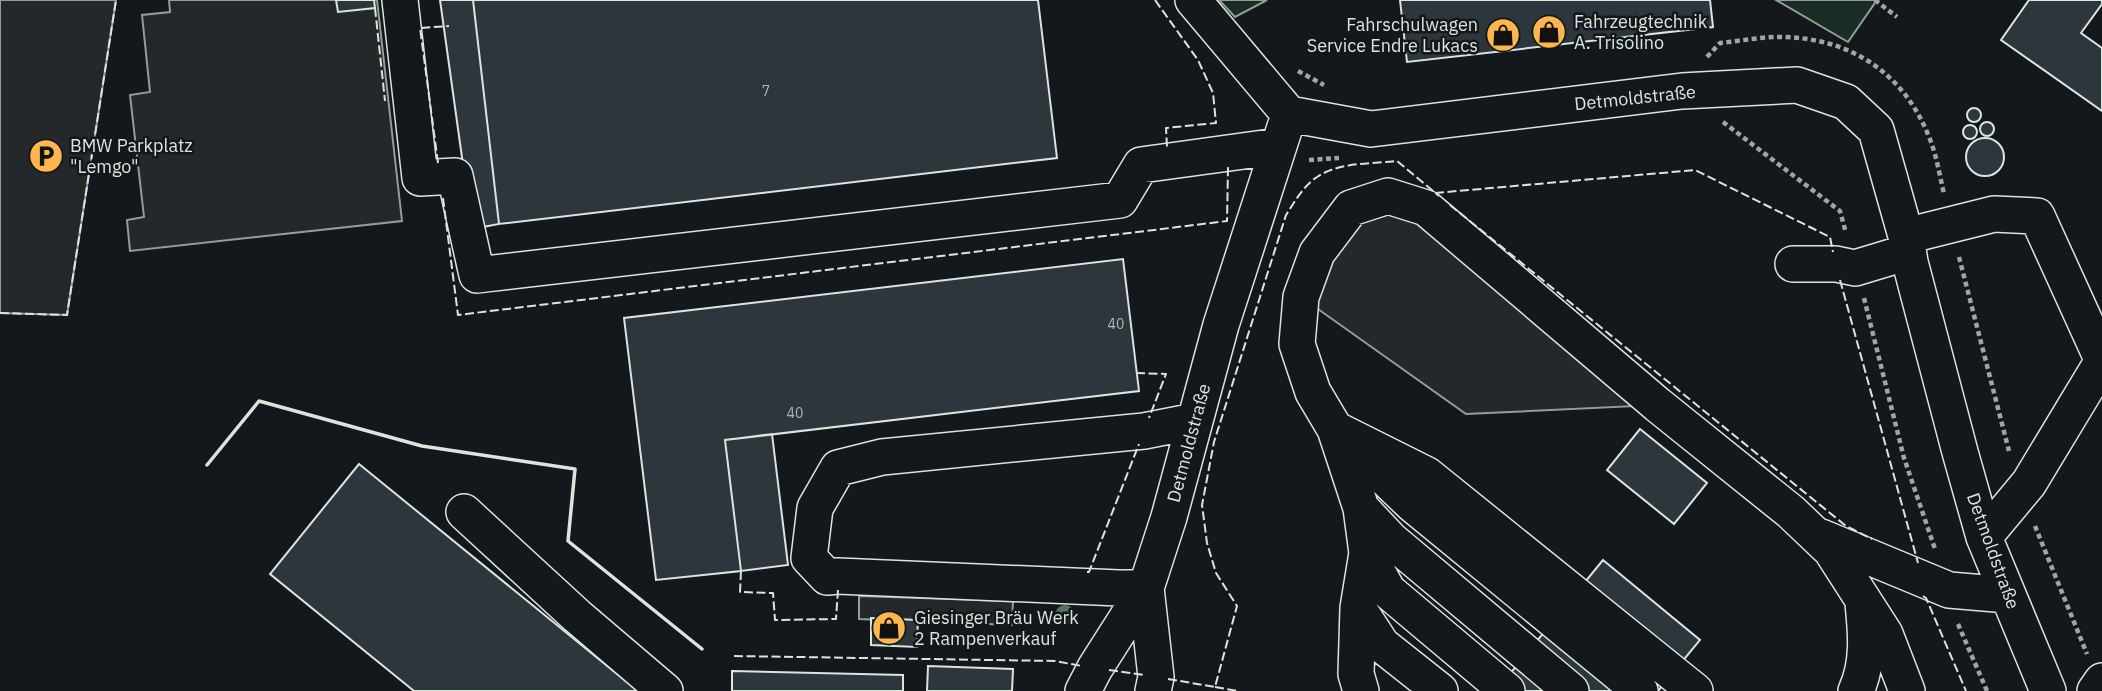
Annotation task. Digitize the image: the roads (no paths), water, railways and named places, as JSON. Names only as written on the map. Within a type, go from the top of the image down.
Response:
[{"type":"street","points":[[400,0],[420,178],[455,176],[477,275],[1120,201],[1141,164],[1284,130],[1192,0]]},
{"type":"street","name":"Detmoldstraße","points":[[1146,588],[1169,517],[1221,325],[1284,130],[1371,129],[1682,91],[1797,85],[1846,102],[1876,130],[1984,537],[2048,691]]},
{"type":"street","points":[[1611,691],[1399,519],[1335,429],[1313,392],[1297,344],[1301,297],[1317,253],[1351,208],[1388,196],[1426,208],[1658,405],[1791,512],[1831,550],[1862,596],[1885,634],[1907,691]]},
{"type":"street","points":[[1793,264],[1836,264],[1855,268],[1907,244],[1994,214],[2037,216],[2102,361],[2029,483],[1984,537]]},
{"type":"street","points":[[1146,588],[827,577],[809,558],[816,508],[838,468],[882,457],[1144,431],[1195,421]]},
{"type":"street","points":[[1335,429],[1427,475],[1695,691]]},
{"type":"street","points":[[1335,429],[1361,508],[1367,553],[1357,608],[1356,674],[1361,691]]},
{"type":"street","points":[[1335,429],[1412,504],[1640,691]]},
{"type":"street","points":[[1366,446],[1664,691]]},
{"type":"street","points":[[1361,508],[1391,540],[1571,691]]},
{"type":"street","points":[[464,512],[664,691]]},
{"type":"street","points":[[1814,534],[1949,590],[2008,595]]},
{"type":"street","points":[[1367,553],[1388,591],[1507,691]]},
{"type":"street","points":[[1083,691],[1146,588]]},
{"type":"street","points":[[1146,588],[1156,677],[1153,691]]},
{"type":"street","points":[[1856,691],[1862,677],[1866,637],[1862,596]]},
{"type":"street","points":[[1357,608],[1382,645],[1440,691]]},
{"type":"street","points":[[1356,645],[1386,691]]},
{"type":"street","points":[[2095,691],[2102,681]]},
{"type":"place","name":"Fahrzeugtechnik A. Trisolino","points":[[1549,32]]},
{"type":"place","name":"Fahrschulwagen Service Endre Lukacs","points":[[1503,35]]},
{"type":"place","name":"BMW Parkplatz \"Lemgo\"","points":[[46,156]]},
{"type":"place","name":"Giesinger Bräu Werk 2 Rampenverkauf","points":[[889,628]]}]
